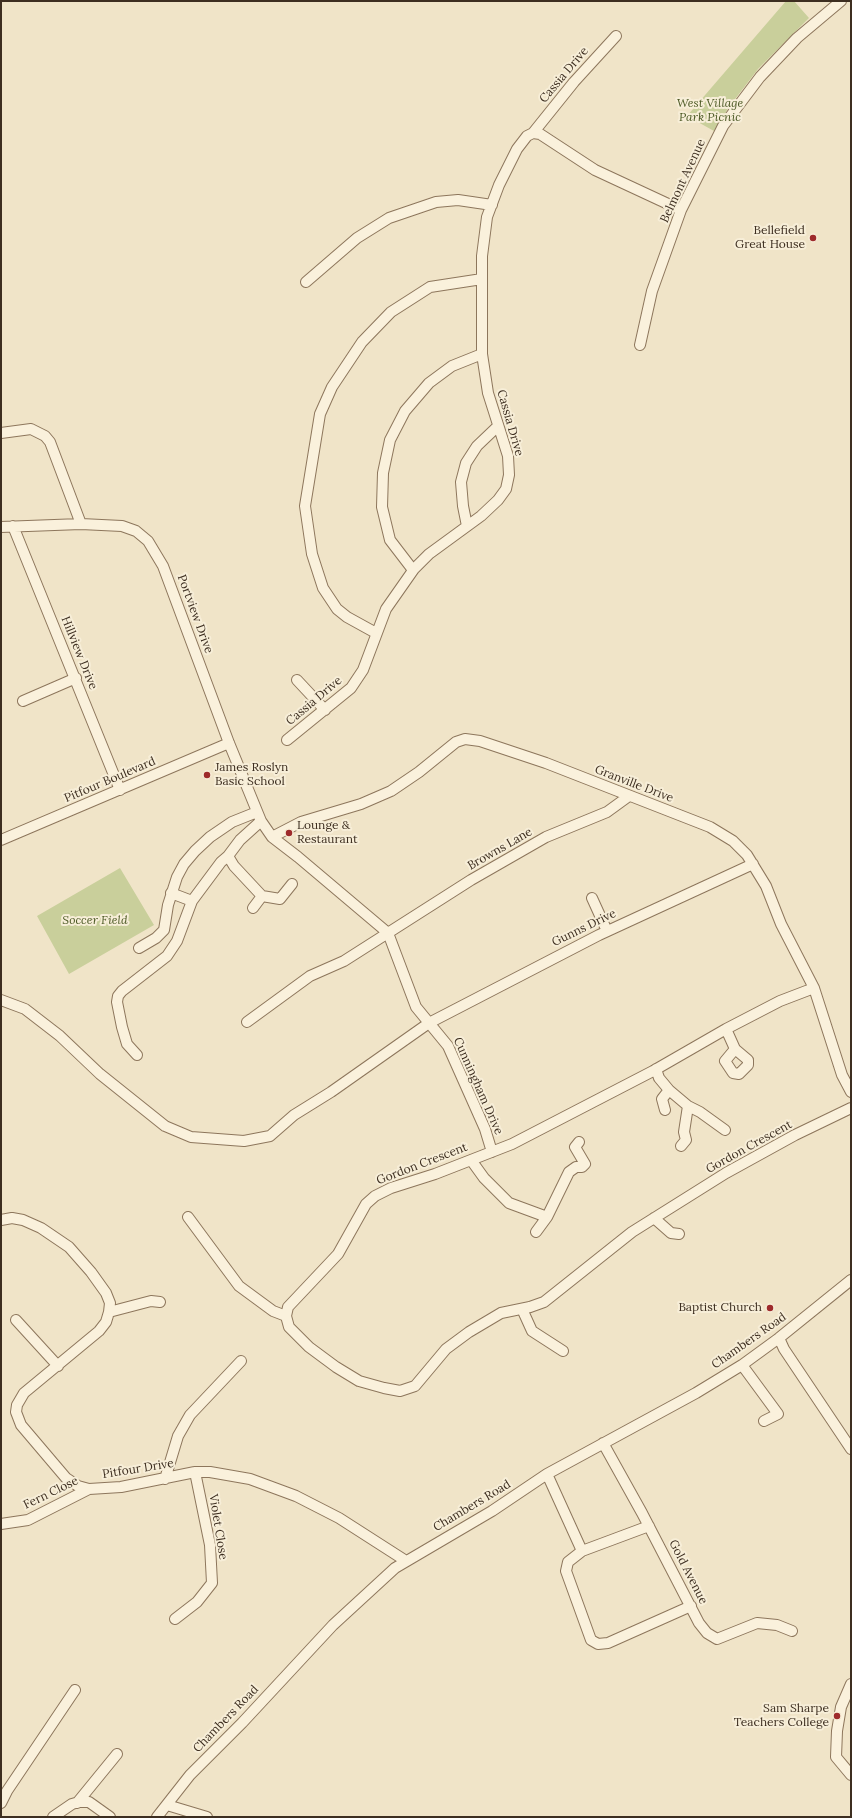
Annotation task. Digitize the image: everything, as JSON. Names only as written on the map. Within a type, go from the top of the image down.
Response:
[{"type":"street","name":"Belmont Avenue","points":[[640,345],[652,291],[682,210],[723,126],[760,77],[796,38],[841,1]]},
{"type":"street","name":"Cassia Drive","points":[[287,740],[352,688],[363,670],[386,609],[413,570],[428,554],[467,526],[498,500],[506,489],[509,475],[508,456],[488,393],[482,354],[482,279],[487,217],[499,185],[517,149],[527,136],[533,133],[605,46],[616,36]]},
{"type":"street","points":[[533,133],[540,134],[595,170],[682,210]]},
{"type":"street","points":[[306,282],[357,238],[389,218],[436,202],[458,200],[492,205]]},
{"type":"street","points":[[376,633],[347,617],[337,609],[323,588],[312,554],[304,506],[320,414],[332,387],[362,342],[391,312],[430,287],[482,279]]},
{"type":"street","points":[[413,570],[390,540],[382,508],[383,473],[390,440],[405,411],[429,383],[452,366],[482,354]]},
{"type":"street","points":[[467,526],[463,506],[461,482],[466,463],[477,446],[498,426]]},
{"type":"street","points":[[1,433],[31,429],[46,436],[50,442],[81,524]]},
{"type":"street","name":"Portview Drive","points":[[1,527],[81,524],[122,526],[136,531],[148,540],[164,566],[229,743],[259,816],[272,837]]},
{"type":"street","name":"Hillview Drive","points":[[13,526],[76,678],[120,790]]},
{"type":"street","points":[[23,701],[76,678]]},
{"type":"street","points":[[297,680],[325,710]]},
{"type":"street","name":"Granville Drive","points":[[272,837],[301,822],[333,811],[362,804],[391,791],[435,760],[456,742],[465,739],[480,741],[546,763],[710,827],[734,840],[753,864],[766,886],[781,924],[814,988],[842,1075],[851,1092]]},
{"type":"street","name":"Pitfour Boulevard","points":[[1,840],[229,743]]},
{"type":"street","name":"Browns Lane","points":[[247,1022],[310,976],[344,961],[471,880],[546,837],[607,812],[629,796]]},
{"type":"street","points":[[137,1055],[127,1044],[117,1002],[118,996],[122,991],[167,956],[177,941],[192,901],[259,816]]},
{"type":"street","points":[[139,948],[156,938],[164,930],[171,893],[184,864],[195,851],[210,837],[232,822],[259,816]]},
{"type":"street","name":"Cunningham Drive","points":[[272,837],[388,932],[416,1007],[448,1046],[485,1129],[492,1152]]},
{"type":"street","points":[[228,856],[234,866],[262,896],[280,899],[292,884]]},
{"type":"street","name":"Gunns Drive","points":[[1,1000],[25,1009],[60,1036],[100,1074],[165,1126],[190,1138],[244,1141],[270,1136],[294,1115],[331,1092],[429,1023],[607,931],[753,864]]},
{"type":"street","points":[[171,893],[192,901]]},
{"type":"street","points":[[253,908],[262,896]]},
{"type":"street","points":[[592,898],[607,931]]},
{"type":"street","name":"Gordon Crescent","points":[[814,988],[780,1001],[726,1029],[656,1070],[590,1102],[549,1127],[492,1152],[391,1188],[375,1196],[366,1204],[338,1254],[288,1307],[286,1316],[289,1327],[309,1347],[336,1367],[359,1381],[400,1391],[415,1386],[446,1349],[469,1332],[501,1313],[522,1309],[544,1302],[632,1232],[654,1218],[726,1174],[795,1135],[851,1108]]},
{"type":"street","points":[[726,1029],[735,1049]]},
{"type":"street","points":[[656,1070],[659,1078],[669,1090],[688,1106],[700,1112],[725,1130]]},
{"type":"street","points":[[665,1110],[662,1099],[669,1090]]},
{"type":"street","points":[[681,1146],[686,1140],[684,1132],[688,1106]]},
{"type":"street","points":[[536,1232],[547,1217],[569,1172],[576,1167],[582,1167],[585,1164],[575,1147],[579,1142]]},
{"type":"street","points":[[471,1160],[484,1178],[509,1203],[547,1217]]},
{"type":"street","points":[[188,1217],[239,1286],[273,1311],[286,1316]]},
{"type":"street","points":[[1,1220],[12,1218],[23,1220],[41,1228],[68,1247],[91,1272],[106,1293],[110,1303],[110,1312],[151,1301],[160,1302]]},
{"type":"street","points":[[654,1218],[671,1233],[678,1234]]},
{"type":"street","name":"Chambers Road","points":[[157,1817],[190,1775],[332,1626],[396,1568],[492,1511],[547,1474],[696,1393],[742,1365],[779,1338],[851,1280]]},
{"type":"street","points":[[522,1309],[532,1331],[563,1351]]},
{"type":"street","name":"Pitfour Drive","points":[[110,1312],[106,1322],[99,1331],[19,1399],[17,1405],[17,1419],[66,1478],[78,1486],[89,1489],[121,1487],[195,1472],[210,1472],[250,1479],[296,1496],[339,1518],[406,1561]]},
{"type":"street","points":[[16,1320],[58,1366]]},
{"type":"street","points":[[779,1338],[784,1349],[851,1449]]},
{"type":"street","points":[[165,1479],[178,1436],[190,1415],[241,1361]]},
{"type":"street","points":[[742,1365],[778,1414],[764,1421]]},
{"type":"street","name":"Gold Avenue","points":[[603,1443],[707,1633],[718,1639],[758,1623],[777,1625],[792,1631]]},
{"type":"street","name":"Violet Close","points":[[175,1619],[198,1602],[212,1583],[210,1546],[195,1472]]},
{"type":"street","points":[[547,1474],[582,1551]]},
{"type":"street","name":"Fern Close","points":[[1,1524],[28,1520],[89,1489]]},
{"type":"street","points":[[649,1526],[582,1551],[568,1562],[566,1571],[591,1640],[598,1644],[608,1643],[691,1606]]},
{"type":"street","points":[[851,1684],[841,1707],[837,1730],[836,1757],[851,1775]]},
{"type":"street","points":[[1,1803],[7,1791],[75,1690]]},
{"type":"street","points":[[53,1817],[77,1803],[117,1754]]},
{"type":"street","points":[[77,1803],[89,1802],[110,1817]]},
{"type":"street","points":[[167,1805],[207,1817]]},
{"type":"green space","name":"West Village Park Picnic","points":[[786,1],[794,1],[809,18],[758,69],[729,107],[714,131],[687,116]]},
{"type":"green space","name":"Soccer Field","points":[[120,868],[154,925],[69,974],[37,916]]},
{"type":"place","name":"Bellefield Great House","points":[[813,238]]},
{"type":"place","name":"James Roslyn Basic School","points":[[207,775]]},
{"type":"place","name":"Lounge & Restaurant","points":[[289,833]]},
{"type":"place","name":"Baptist Church","points":[[770,1308]]},
{"type":"place","name":"Sam Sharpe Teachers College","points":[[837,1716]]}]
